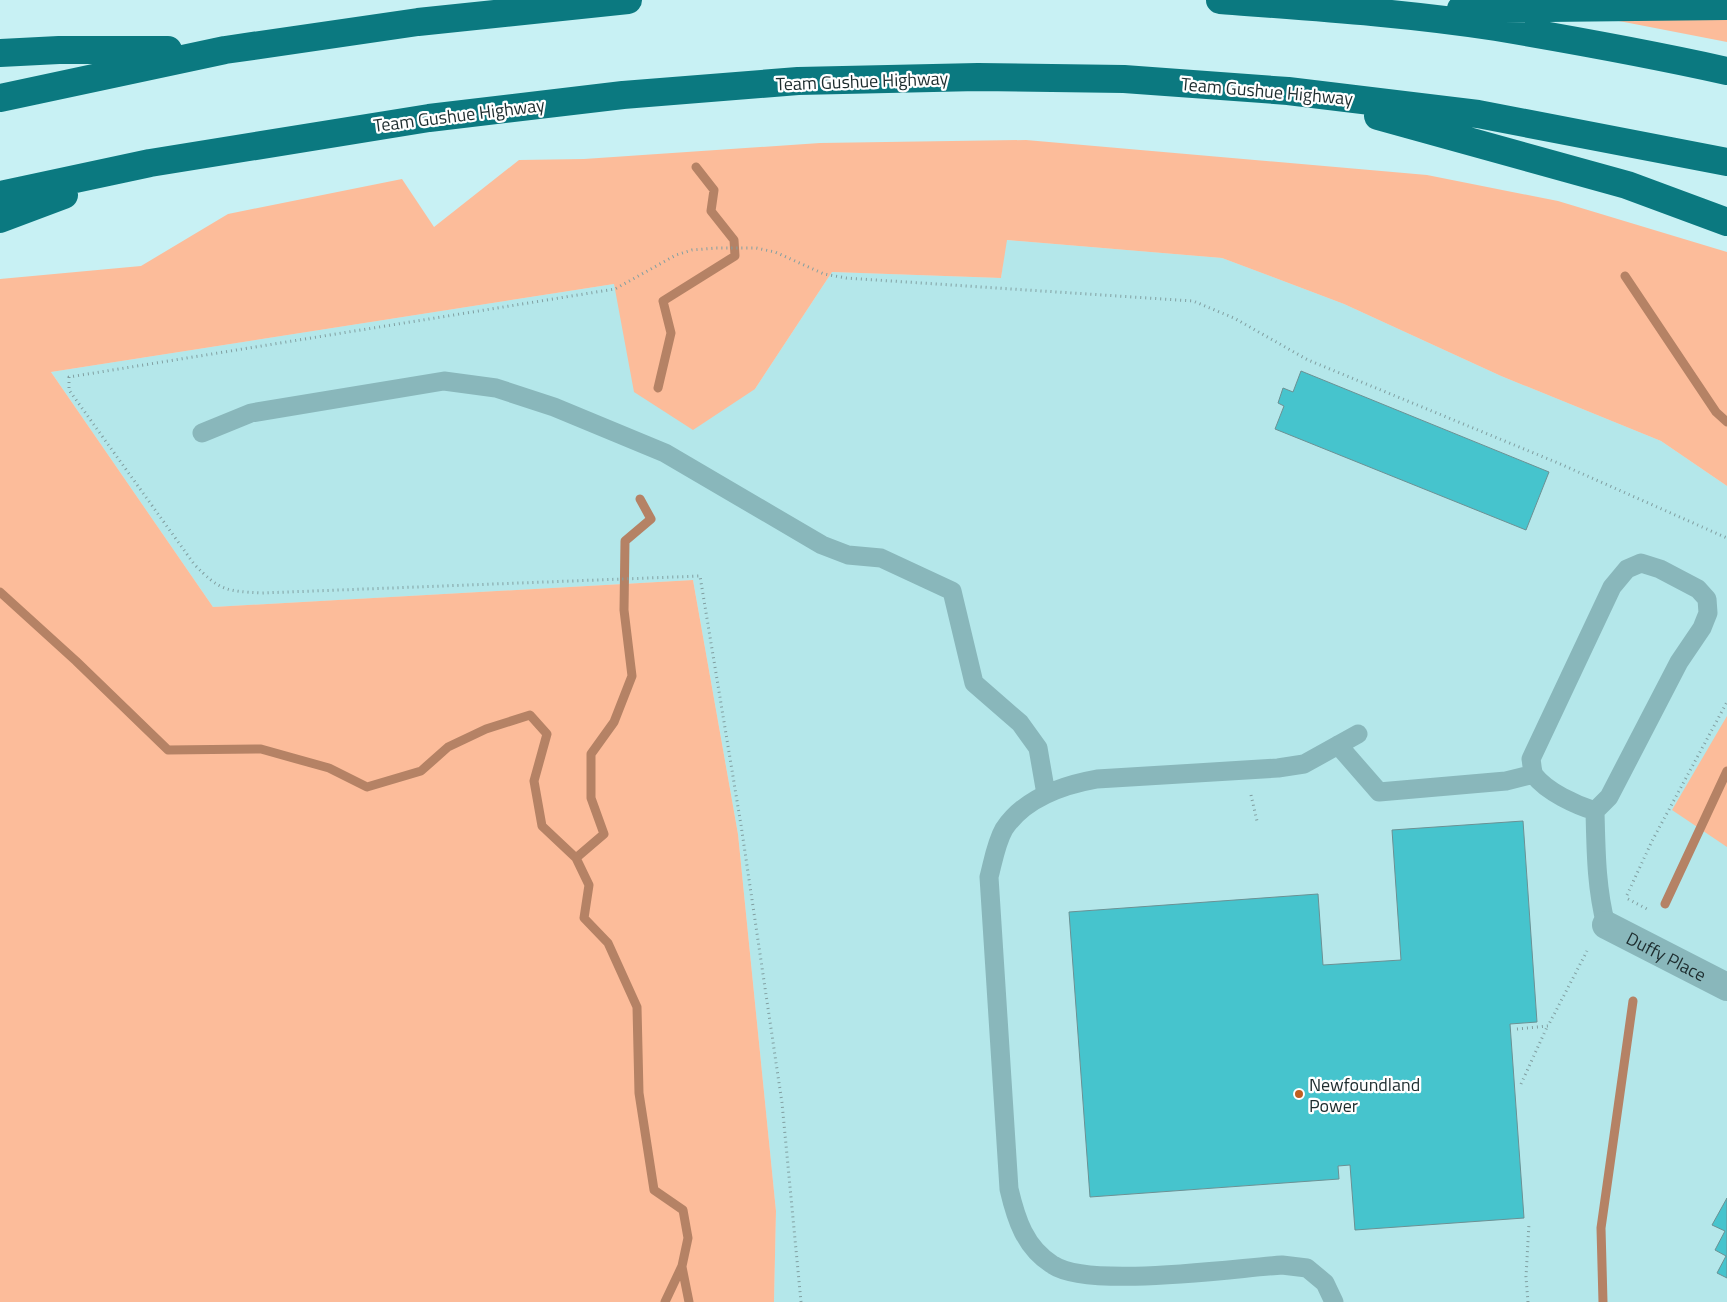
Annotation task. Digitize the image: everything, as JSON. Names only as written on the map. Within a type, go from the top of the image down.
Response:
[{"type":"highway","points":[[0,98],[224,50],[418,22],[628,0]]},
{"type":"highway","points":[[1220,0],[1352,10],[1494,27],[1637,52],[1727,71]]},
{"type":"highway","points":[[1352,10],[1727,6]]},
{"type":"highway","points":[[0,53],[59,50],[224,50]]},
{"type":"highway","name":"Team Gushue Highway","points":[[0,195],[150,163],[429,118],[623,95],[798,81],[978,78],[1124,79],[1288,91],[1478,114],[1727,162]]},
{"type":"highway","points":[[1288,91],[1627,186],[1727,222]]},
{"type":"highway","points":[[0,219],[150,163]]},
{"type":"street","name":"Duffy Place","points":[[1606,924],[1727,987]]},
{"type":"lane","points":[[202,433],[251,413],[444,381],[496,388],[611,430],[665,453],[822,545],[848,555],[881,558],[952,591],[974,683],[1020,723],[1038,748],[1046,794]]},
{"type":"lane","points":[[1595,811],[1570,803],[1534,774],[1531,759],[1612,587],[1627,569],[1641,563],[1660,569],[1698,589],[1707,599],[1708,613],[1702,628],[1680,662],[1609,797],[1595,811],[1597,877],[1606,924]]},
{"type":"lane","points":[[1334,1302],[1325,1283],[1307,1268],[1282,1265],[1118,1277],[1070,1273],[1054,1266],[1042,1257],[1016,1220],[1009,1189],[989,877],[994,854],[1004,829],[1020,813],[1046,794],[1070,784],[1096,779],[1278,768],[1304,764],[1358,734]]},
{"type":"lane","points":[[1338,746],[1379,792],[1506,781],[1534,774]]},
{"type":"path","points":[[801,1302],[782,1103],[742,825],[700,576],[262,593],[230,592],[212,582],[194,564],[69,390],[69,376],[615,289],[676,255],[692,250],[756,248],[775,252],[824,274],[846,278],[1193,301],[1234,318],[1308,360],[1558,463],[1727,538]]},
{"type":"path","points":[[1626,898],[1652,841],[1727,702]]},
{"type":"path","points":[[1521,1084],[1587,950]]},
{"type":"path","points":[[1517,1028],[1548,1026]]},
{"type":"path","points":[[1528,1302],[1526,1277],[1530,1223]]},
{"type":"shaded area","points":[[1588,15],[1727,18],[1727,42]]},
{"type":"shaded area","points":[[1026,140],[1427,175],[1558,201],[1727,252],[1727,486],[1661,441],[1501,376],[1344,304],[1222,258],[1007,240],[1001,278],[832,272],[755,389],[693,430],[634,392],[614,284],[51,372],[213,607],[693,580],[738,834],[776,1211],[774,1302],[0,1302],[0,279],[141,266],[228,214],[402,179],[434,227],[519,160],[584,159],[820,143]]},
{"type":"shaded area","points":[[1006,240],[1222,258],[1344,304],[1501,376],[1661,441],[1727,486],[1727,1302],[774,1302],[776,1211],[738,834],[693,580],[213,607],[51,372],[614,284],[615,289],[755,389],[832,272],[1001,278]]},
{"type":"shaded area","points":[[1727,716],[1727,847],[1672,810]]},
{"type":"building","points":[[1301,371],[1549,472],[1526,530],[1275,429],[1284,406],[1278,403],[1283,388],[1293,392]]},
{"type":"building","name":"Newfoundland Power","points":[[1523,821],[1537,1022],[1510,1024],[1524,1218],[1355,1230],[1350,1165],[1338,1166],[1339,1179],[1090,1197],[1069,912],[1318,894],[1323,965],[1401,960],[1392,830]]},
{"type":"building","points":[[1727,1198],[1727,1278],[1717,1273],[1726,1256],[1715,1250],[1725,1231],[1712,1225]]},
{"type":"waterway","points":[[658,388],[671,333],[663,301],[735,256],[734,240],[711,211],[714,190],[696,167]]},
{"type":"waterway","points":[[1625,276],[1716,412],[1727,422]]},
{"type":"waterway","points":[[576,858],[604,834],[591,798],[591,754],[614,722],[632,676],[624,610],[625,541],[651,519],[640,499]]},
{"type":"waterway","points":[[0,592],[76,661],[168,750],[261,749],[329,768],[367,787],[421,771],[448,747],[486,729],[530,715],[547,734],[534,781],[542,826],[576,858],[589,885],[584,918],[608,943],[637,1007],[639,1093],[654,1190],[683,1210],[688,1238],[682,1266],[665,1302]]},
{"type":"waterway","points":[[1665,904],[1727,771]]},
{"type":"waterway","points":[[1603,1302],[1601,1228],[1633,1001]]},
{"type":"waterway","points":[[682,1267],[689,1302]]},
{"type":"place","name":"Newfoundland Power","points":[[1299,1094]]}]
